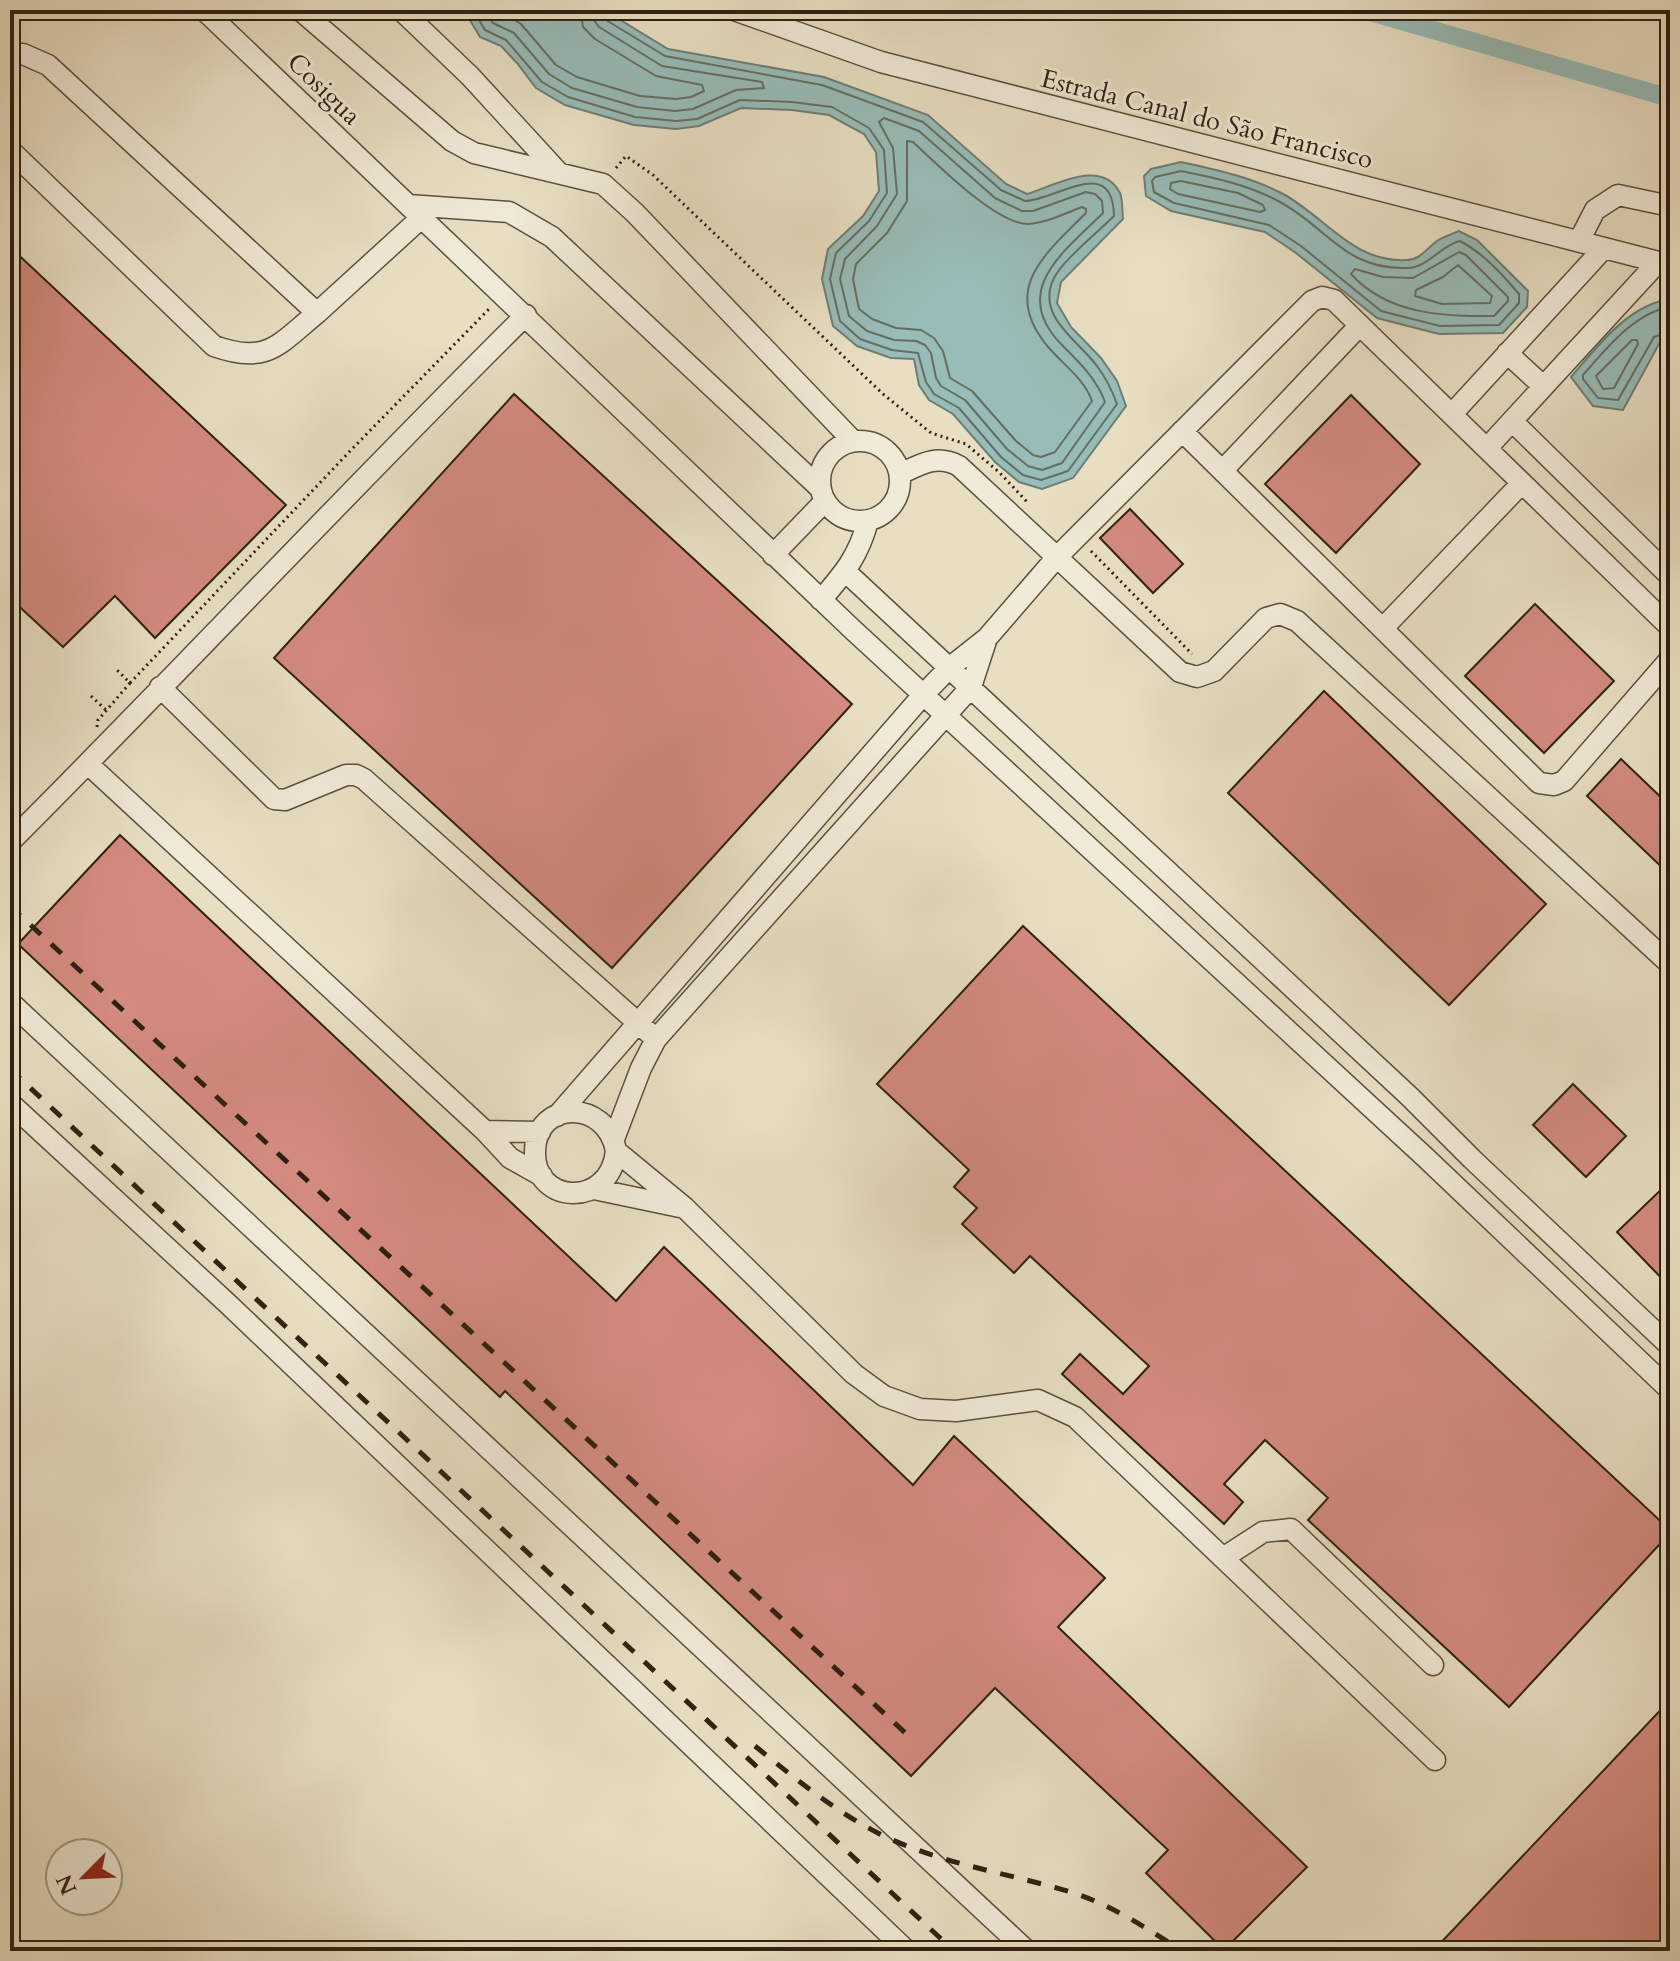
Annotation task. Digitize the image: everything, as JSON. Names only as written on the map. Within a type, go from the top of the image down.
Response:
[{"type":"street","name":"Cosigua","points":[[204,10],[526,315],[773,555],[1380,1116],[1670,1390]]},
{"type":"street","points":[[300,10],[452,141],[474,153],[603,184],[635,213],[853,441]]},
{"type":"street","points":[[401,10],[470,76],[560,174]]},
{"type":"street","name":"Estrada Canal do São Francisco","points":[[734,10],[881,62],[1664,264]]},
{"type":"street","points":[[10,54],[23,54],[48,65],[317,313]]},
{"type":"street","points":[[10,150],[214,346],[253,355],[275,348],[317,313],[414,212],[509,212],[552,237],[823,495],[833,511],[844,518],[856,522],[868,521],[890,509],[901,486],[900,474],[888,452],[877,445],[853,441],[831,454],[820,477],[823,495],[773,555]]},
{"type":"street","points":[[1579,241],[1595,210],[1618,195],[1670,206]]},
{"type":"street","points":[[1452,414],[1604,248]]},
{"type":"street","points":[[1488,447],[1543,386],[1664,264]]},
{"type":"street","points":[[542,1176],[535,1154],[540,1132],[923,695],[949,668],[987,638],[1057,557],[1312,301],[1322,297],[1334,300],[1670,627]]},
{"type":"street","points":[[10,842],[393,447],[526,315]]},
{"type":"street","points":[[1223,470],[1360,325]]},
{"type":"street","points":[[1507,353],[1543,386]]},
{"type":"street","points":[[1512,421],[1670,576]]},
{"type":"street","points":[[1182,431],[1539,783],[1554,785],[1564,781],[1670,659]]},
{"type":"street","points":[[900,474],[930,460],[959,466],[1180,672],[1197,677],[1214,671],[1266,618],[1280,614],[1297,621],[1670,964]]},
{"type":"street","points":[[1384,627],[1522,483]]},
{"type":"street","points":[[821,600],[860,549],[868,521]]},
{"type":"street","points":[[845,571],[1403,1090],[1670,1346]]},
{"type":"street","points":[[88,764],[485,1131],[510,1158],[542,1176],[560,1191],[583,1193],[594,1189],[611,1173],[615,1145],[641,1068],[656,1039],[971,687],[987,638]]},
{"type":"street","points":[[160,687],[274,799],[285,800],[346,775],[364,779],[656,1039]]},
{"type":"street","points":[[779,860],[799,880]]},
{"type":"street","points":[[1154,908],[1180,882]]},
{"type":"street","points":[[10,1002],[1027,1951]]},
{"type":"street","points":[[1380,1116],[1403,1090]]},
{"type":"street","points":[[10,1103],[227,1303],[907,1951]]},
{"type":"street","points":[[557,1116],[579,1112],[601,1120],[615,1145],[684,1207],[854,1374],[884,1396],[920,1409],[956,1411],[1038,1400],[1075,1417],[1435,1760]]},
{"type":"street","points":[[485,1131],[540,1132]]},
{"type":"street","points":[[594,1189],[684,1207]]},
{"type":"street","points":[[1591,1316],[1611,1292]]},
{"type":"street","points":[[1223,1558],[1263,1532],[1291,1529],[1433,1665]]},
{"type":"path","points":[[603,184],[626,156],[653,175],[883,394],[931,433],[966,444],[1000,473],[1032,507]]},
{"type":"path","points":[[98,720],[352,449],[504,294]]},
{"type":"path","points":[[1077,538],[1190,653],[1214,671]]},
{"type":"path","points":[[117,670],[130,683]]},
{"type":"path","points":[[91,696],[106,710]]},
{"type":"water","points":[[464,10],[604,10],[668,49],[824,77],[928,115],[1006,184],[1027,194],[1090,175],[1112,182],[1121,196],[1123,219],[1061,282],[1057,303],[1071,327],[1101,358],[1117,381],[1126,406],[1073,478],[1042,489],[1019,482],[995,462],[953,414],[929,400],[919,385],[914,359],[891,358],[857,346],[833,326],[822,279],[828,249],[863,216],[879,191],[876,152],[864,134],[829,115],[792,110],[741,108],[699,126],[676,129],[634,125],[565,105],[536,88],[501,46],[480,37]]},
{"type":"water","points":[[1181,162],[1234,175],[1273,189],[1356,247],[1388,259],[1416,258],[1437,241],[1459,231],[1477,240],[1528,291],[1527,307],[1503,333],[1439,334],[1377,318],[1265,232],[1171,211],[1146,196],[1144,176],[1151,169]]},
{"type":"water","points":[[1670,299],[1670,339],[1660,342],[1623,410],[1593,406],[1571,377],[1627,318],[1655,303]]},
{"type":"building","points":[[10,247],[286,505],[155,638],[115,596],[63,647],[10,598],[10,484],[18,476],[10,467],[10,408],[15,401],[10,396]]},
{"type":"building","points":[[514,394],[852,704],[612,968],[274,658]]},
{"type":"building","points":[[1351,395],[1420,464],[1336,553],[1265,484]]},
{"type":"building","points":[[1130,509],[1183,564],[1153,593],[1100,538]]},
{"type":"building","points":[[1535,604],[1614,681],[1544,753],[1465,676]]},
{"type":"building","points":[[1324,691],[1546,904],[1449,1005],[1228,793]]},
{"type":"building","points":[[1621,759],[1670,806],[1670,875],[1587,796]]},
{"type":"building","points":[[120,835],[616,1301],[664,1247],[913,1485],[954,1436],[1105,1578],[1058,1627],[1307,1867],[1224,1950],[1146,1873],[1168,1850],[995,1688],[911,1776],[505,1391],[500,1397],[18,944]]},
{"type":"building","points":[[1023,926],[1670,1530],[1509,1707],[1308,1520],[1328,1498],[1265,1440],[1224,1484],[1243,1502],[1224,1524],[1062,1374],[1080,1354],[1123,1394],[1149,1366],[1030,1256],[1014,1273],[962,1224],[977,1208],[954,1187],[969,1170],[877,1084]]},
{"type":"building","points":[[1573,1084],[1626,1136],[1586,1177],[1533,1125]]},
{"type":"building","points":[[1670,1181],[1670,1287],[1617,1232]]},
{"type":"building","points":[[1670,1700],[1670,1951],[1433,1951]]},
{"type":"waterway","points":[[1363,10],[1670,98]]},
{"type":"railway","points":[[10,906],[913,1740]]},
{"type":"railway","points":[[10,1069],[954,1951]]},
{"type":"railway","points":[[755,1746],[835,1807],[886,1837],[932,1855],[1088,1898],[1182,1951]]}]
